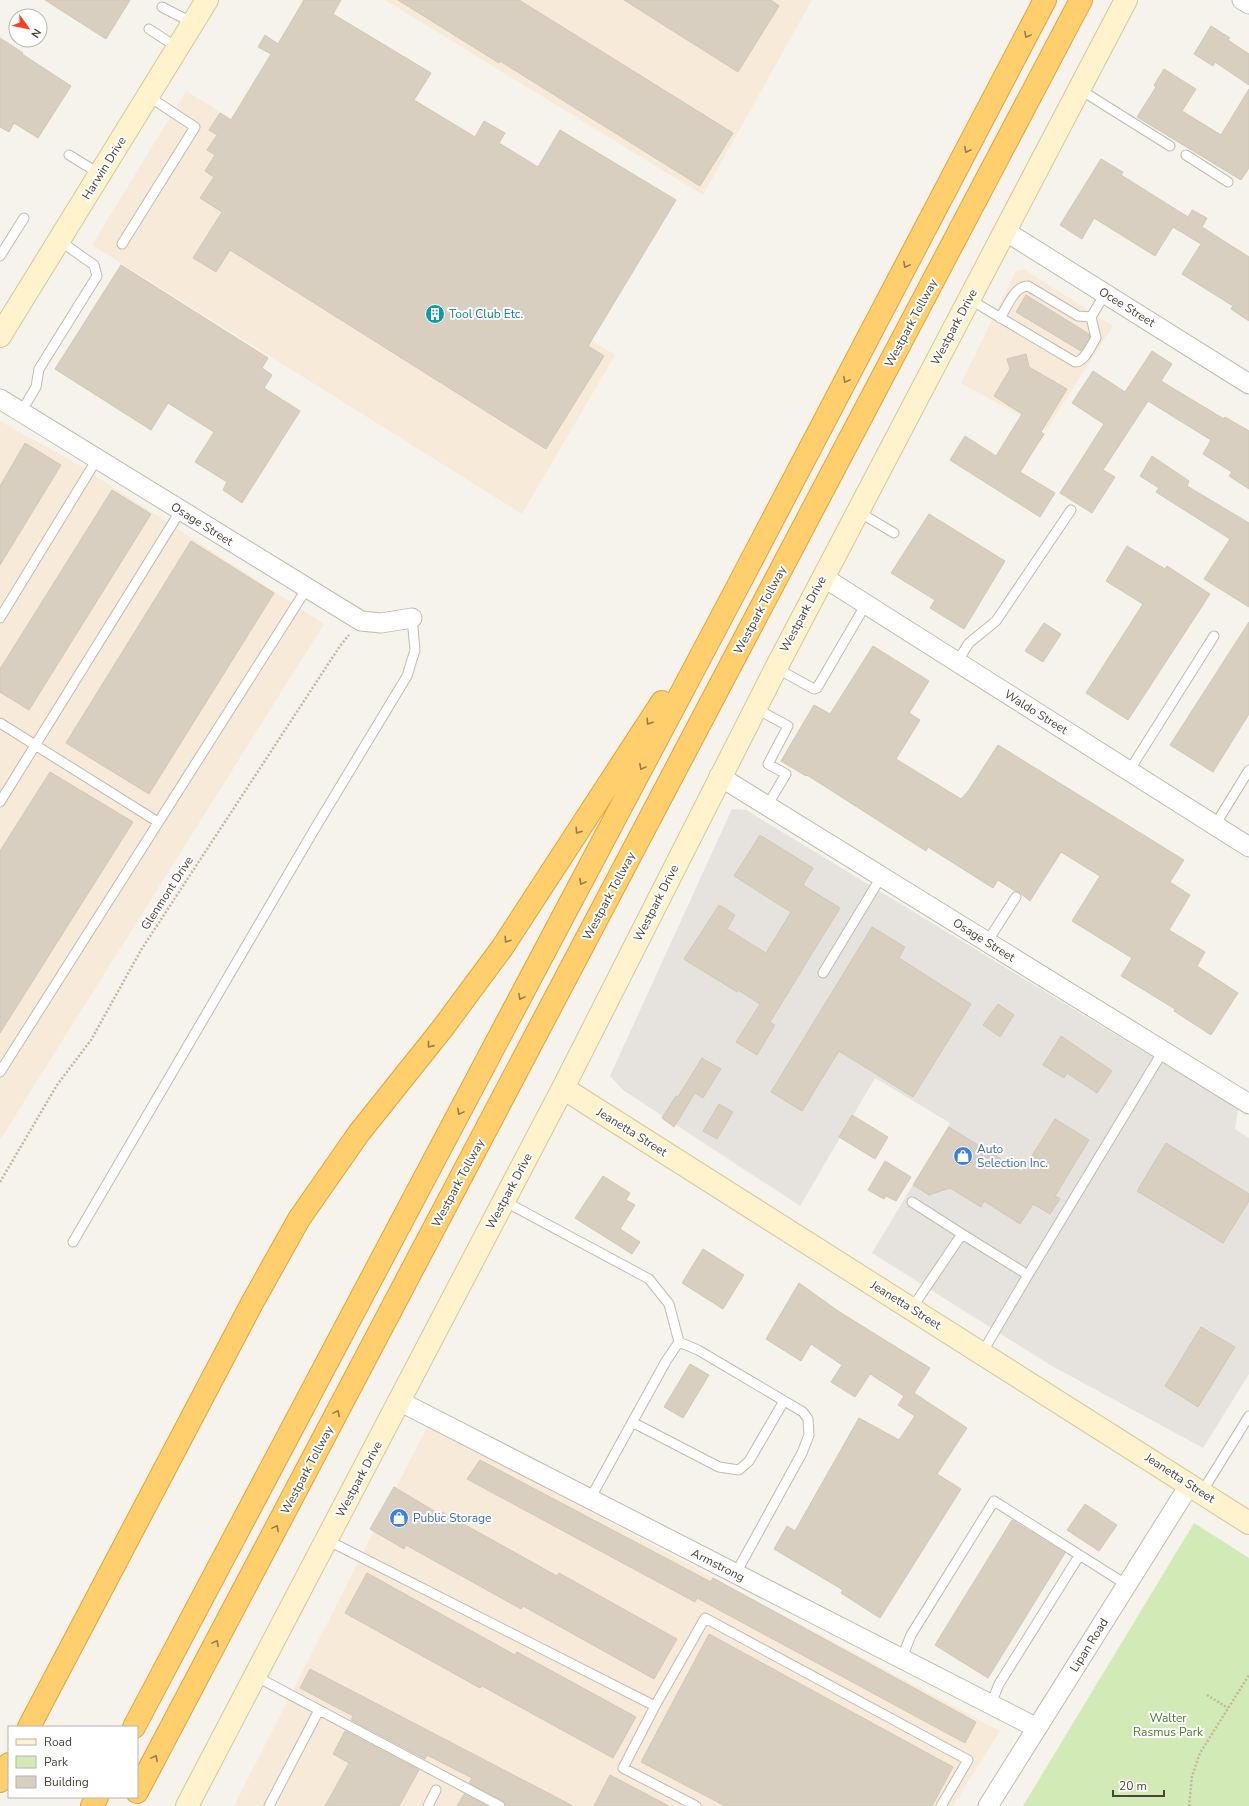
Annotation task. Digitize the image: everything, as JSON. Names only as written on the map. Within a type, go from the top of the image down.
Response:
[{"type":"highway","points":[[135,1726],[739,584],[1045,0]]},
{"type":"highway","name":"Westpark Tollway","points":[[138,1790],[1081,0]]},
{"type":"highway","points":[[30,1726],[250,1305],[299,1219],[359,1133],[442,1029],[502,948],[739,584]]},
{"type":"highway","points":[[0,1782],[8,1766]]},
{"type":"main road","name":"Harwin Drive","points":[[0,336],[60,241],[207,0]]},
{"type":"main road","name":"Westpark Drive","points":[[187,1806],[563,1088],[720,776],[857,511],[1126,0]]},
{"type":"main road","name":"Jeanetta Street","points":[[563,1088],[1249,1523]]},
{"type":"street","points":[[1242,0],[1249,4]]},
{"type":"street","name":"Ocee Street","points":[[1005,231],[1249,384]]},
{"type":"street","name":"Osage Street","points":[[0,399],[361,621],[381,623],[412,618]]},
{"type":"street","name":"Waldo Street","points":[[823,577],[1249,847]]},
{"type":"street","name":"Osage Street","points":[[720,776],[1249,1104]]},
{"type":"street","name":"Armstrong","points":[[399,1401],[1037,1728]]},
{"type":"street","name":"Lipan Road","points":[[988,1806],[1126,1586],[1196,1488]]},
{"type":"lane","points":[[162,7],[193,23]]},
{"type":"lane","points":[[148,29],[178,48]]},
{"type":"lane","points":[[1079,89],[1170,146]]},
{"type":"lane","points":[[122,244],[195,127],[148,96]]},
{"type":"lane","points":[[69,155],[101,174]]},
{"type":"lane","points":[[1186,155],[1228,182]]},
{"type":"lane","points":[[0,256],[24,218]]},
{"type":"lane","points":[[21,412],[36,387],[39,369],[97,276],[94,265],[60,241]]},
{"type":"lane","points":[[1000,318],[1018,289],[1022,286],[1028,286],[1078,316],[1091,317]]},
{"type":"lane","points":[[969,299],[1075,362],[1078,362],[1083,359],[1096,338],[1091,317],[1106,294]]},
{"type":"lane","points":[[0,618],[97,459]]},
{"type":"lane","points":[[0,802],[181,510]]},
{"type":"lane","points":[[957,662],[969,643],[996,621],[1071,510]]},
{"type":"lane","points":[[857,511],[894,533]]},
{"type":"lane","points":[[0,1072],[306,588]]},
{"type":"lane","points":[[776,668],[814,689],[817,688],[866,604]]},
{"type":"lane","points":[[73,1242],[314,830],[407,676],[415,650],[412,618]]},
{"type":"lane","points":[[1129,770],[1214,636]]},
{"type":"lane","points":[[755,708],[788,726],[768,764],[786,774],[767,806]]},
{"type":"lane","points":[[0,723],[158,822]]},
{"type":"lane","points":[[1215,825],[1249,770]]},
{"type":"lane","points":[[823,973],[881,877]]},
{"type":"lane","points":[[987,942],[1016,897]]},
{"type":"lane","points":[[982,1353],[1163,1051]]},
{"type":"lane","points":[[504,1201],[649,1279],[669,1304],[679,1342],[666,1361],[590,1499]]},
{"type":"lane","points":[[912,1202],[1028,1275]]},
{"type":"lane","points":[[912,1308],[962,1234]]},
{"type":"lane","points":[[679,1342],[698,1350],[803,1412],[808,1418],[809,1435],[802,1453],[736,1573]]},
{"type":"lane","points":[[632,1422],[718,1467],[739,1470],[749,1461],[784,1401]]},
{"type":"lane","points":[[1196,1488],[1249,1416]]},
{"type":"lane","points":[[902,1658],[911,1635],[994,1501],[1126,1586]]},
{"type":"lane","points":[[327,1540],[655,1706]]},
{"type":"lane","points":[[991,1704],[999,1684],[1079,1556]]},
{"type":"lane","points":[[696,1806],[623,1768],[655,1706],[705,1618],[968,1760],[941,1806]]},
{"type":"lane","points":[[255,1676],[500,1806]]},
{"type":"lane","points":[[270,1806],[319,1710]]},
{"type":"lane","points":[[428,1806],[436,1790]]},
{"type":"path","name":"Glenmont Drive","points":[[0,1182],[57,1085],[91,1040],[146,943],[340,646],[361,621]]},
{"type":"path","points":[[1189,1806],[1192,1776],[1200,1754],[1249,1675]]},
{"type":"path","points":[[1207,1695],[1228,1708]]},
{"type":"shaded area","points":[[385,0],[812,0],[703,195]]},
{"type":"shaded area","points":[[186,91],[615,355],[522,514],[92,245]]},
{"type":"shaded area","points":[[1024,269],[1113,326],[1046,430],[961,383],[1016,271]]},
{"type":"shaded area","points":[[0,421],[79,465],[324,624],[0,1140]]},
{"type":"shaded area","points":[[732,809],[746,810],[1238,1109],[1235,1129],[1249,1138],[1249,1374],[1203,1448],[1052,1366],[872,1253],[950,1123],[875,1078],[800,1206],[623,1090],[610,1076]]},
{"type":"shaded area","points":[[428,1425],[1000,1731],[953,1806],[234,1806]]},
{"type":"green space","name":"Walter Rasmus Park","points":[[1194,1523],[1249,1558],[1249,1806],[1023,1806]]},
{"type":"building","points":[[45,0],[130,0],[106,39]]},
{"type":"building","points":[[304,0],[341,0],[333,14],[431,73],[414,100],[475,137],[484,121],[505,133],[499,143],[538,167],[560,130],[676,200],[588,346],[604,356],[546,449],[230,250],[216,272],[193,258],[222,212],[200,198],[214,177],[205,171],[215,155],[207,150],[217,135],[209,130],[220,113],[231,120],[271,54],[258,47],[265,35],[278,44]]},
{"type":"building","points":[[398,0],[519,0],[733,133],[700,186],[500,61],[499,63]]},
{"type":"building","points":[[624,0],[771,0],[779,6],[738,72]]},
{"type":"building","points":[[1211,26],[1230,38],[1228,40],[1249,54],[1249,85],[1215,62],[1213,66],[1194,54]]},
{"type":"building","points":[[0,38],[8,43],[8,48],[15,48],[71,86],[38,138],[14,123],[9,132],[0,127]]},
{"type":"building","points":[[1164,69],[1196,89],[1182,111],[1221,135],[1249,89],[1249,168],[1241,180],[1137,117],[1156,87],[1154,85]]},
{"type":"building","points":[[1101,159],[1123,172],[1121,175],[1188,217],[1192,210],[1207,218],[1202,227],[1249,257],[1249,321],[1231,309],[1233,306],[1182,274],[1201,244],[1173,227],[1155,256],[1094,218],[1082,239],[1060,225]]},
{"type":"building","points":[[121,265],[268,358],[262,368],[272,375],[264,388],[300,411],[242,503],[223,490],[227,482],[195,462],[214,432],[168,403],[151,430],[55,369]]},
{"type":"building","points":[[1026,295],[1089,334],[1090,337],[1081,351],[1016,312]]},
{"type":"building","points":[[1152,351],[1172,364],[1161,381],[1224,419],[1225,417],[1249,431],[1249,489],[1229,476],[1232,472],[1203,454],[1211,440],[1148,401],[1103,470],[1115,477],[1092,513],[1060,493],[1104,424],[1072,403],[1093,371],[1125,392]]},
{"type":"building","points":[[1026,354],[1029,367],[1067,389],[1041,432],[1044,434],[1020,472],[1055,493],[1040,517],[950,460],[965,436],[996,456],[1022,414],[994,396],[1010,369],[1007,359]]},
{"type":"building","points":[[25,443],[61,465],[0,565],[0,486]]},
{"type":"building","points":[[1152,456],[1189,481],[1187,486],[1249,523],[1249,607],[1204,579],[1230,539],[1156,492],[1159,488],[1140,476]]},
{"type":"building","points":[[112,490],[151,514],[29,710],[0,692],[0,669]]},
{"type":"building","points":[[929,514],[1005,561],[964,629],[930,608],[935,600],[891,573]]},
{"type":"building","points":[[191,541],[274,593],[149,794],[66,743]]},
{"type":"building","points":[[1127,546],[1165,569],[1167,566],[1210,594],[1128,720],[1086,693],[1143,604],[1106,581]]},
{"type":"building","points":[[1249,622],[1249,714],[1213,772],[1170,745]]},
{"type":"building","points":[[1044,623],[1061,634],[1043,662],[1025,651]]},
{"type":"building","points":[[873,646],[929,681],[909,713],[920,720],[896,759],[961,799],[969,790],[998,745],[1184,860],[1170,882],[1190,895],[1169,930],[1205,952],[1197,966],[1238,993],[1211,1035],[1174,1011],[1175,1009],[1121,976],[1132,958],[1072,921],[1100,876],[1061,852],[1030,901],[1019,892],[998,880],[993,888],[928,847],[926,851],[807,775],[806,776],[781,761],[814,705],[830,714]]},
{"type":"building","points":[[50,772],[133,822],[0,1033],[0,851]]},
{"type":"building","points":[[760,835],[813,868],[803,885],[840,908],[770,1022],[775,1025],[757,1055],[736,1042],[760,1004],[738,990],[737,992],[684,959],[719,905],[735,915],[727,929],[766,953],[791,912],[734,876]]},
{"type":"building","points":[[872,927],[905,947],[899,958],[971,1004],[913,1097],[839,1051],[802,1111],[771,1092]]},
{"type":"building","points":[[998,1004],[1014,1015],[1000,1037],[983,1025]]},
{"type":"building","points":[[1061,1036],[1112,1071],[1097,1093],[1067,1073],[1064,1078],[1043,1065]]},
{"type":"building","points":[[702,1058],[721,1069],[703,1098],[695,1093],[674,1127],[662,1118],[676,1096],[678,1097]]},
{"type":"building","points":[[719,1104],[733,1112],[717,1139],[703,1131]]},
{"type":"building","points":[[852,1115],[888,1137],[875,1159],[839,1137]]},
{"type":"building","name":"Auto Selection Inc.","points":[[1055,1119],[1089,1140],[1055,1196],[1060,1199],[1050,1214],[1033,1204],[1020,1224],[984,1201],[981,1207],[950,1188],[929,1195],[913,1185],[949,1127],[1022,1172]]},
{"type":"building","points":[[1166,1143],[1249,1194],[1249,1201],[1223,1243],[1137,1191]]},
{"type":"building","points":[[885,1161],[911,1177],[896,1201],[886,1196],[884,1199],[868,1190]]},
{"type":"building","points":[[603,1176],[630,1193],[626,1200],[635,1205],[620,1229],[640,1242],[632,1254],[575,1218]]},
{"type":"building","points":[[703,1249],[744,1275],[723,1309],[682,1283]]},
{"type":"building","points":[[799,1283],[838,1311],[930,1368],[914,1393],[967,1428],[937,1474],[961,1489],[880,1618],[841,1593],[843,1590],[774,1549],[787,1526],[795,1531],[859,1418],[899,1440],[915,1416],[898,1405],[904,1396],[870,1374],[855,1397],[831,1382],[842,1365],[811,1344],[801,1361],[766,1339]]},
{"type":"building","points":[[1201,1327],[1235,1347],[1198,1407],[1165,1386]]},
{"type":"building","points":[[690,1364],[709,1375],[683,1418],[664,1407]]},
{"type":"building","points":[[480,1460],[711,1582],[713,1578],[976,1722],[965,1743],[697,1598],[695,1602],[467,1479]]},
{"type":"building","points":[[394,1487],[441,1515],[442,1512],[557,1576],[559,1573],[677,1639],[654,1679],[523,1606],[521,1609],[406,1545],[404,1549],[370,1529]]},
{"type":"building","points":[[1085,1504],[1117,1525],[1099,1551],[1067,1530]]},
{"type":"building","points":[[1012,1520],[1065,1553],[988,1678],[935,1645]]},
{"type":"building","points":[[367,1573],[515,1655],[517,1652],[636,1717],[613,1758],[482,1686],[480,1688],[345,1613]]},
{"type":"building","points":[[709,1634],[953,1767],[932,1806],[725,1806],[641,1762]]},
{"type":"building","points":[[310,1669],[573,1806],[506,1806],[503,1801],[469,1783],[472,1778],[427,1755],[425,1759],[351,1720],[353,1716],[300,1688]]},
{"type":"building","points":[[345,1731],[419,1770],[399,1806],[325,1806],[349,1763],[333,1754]]},
{"type":"building","points":[[610,1775],[669,1806],[594,1806]]},
{"type":"building","points":[[464,1794],[487,1806],[457,1806]]},
{"type":"place","name":"Tool Club Etc.","points":[[435,314]]},
{"type":"place","name":"Auto Selection Inc.","points":[[963,1156]]},
{"type":"place","name":"Public Storage","points":[[399,1518]]}]
